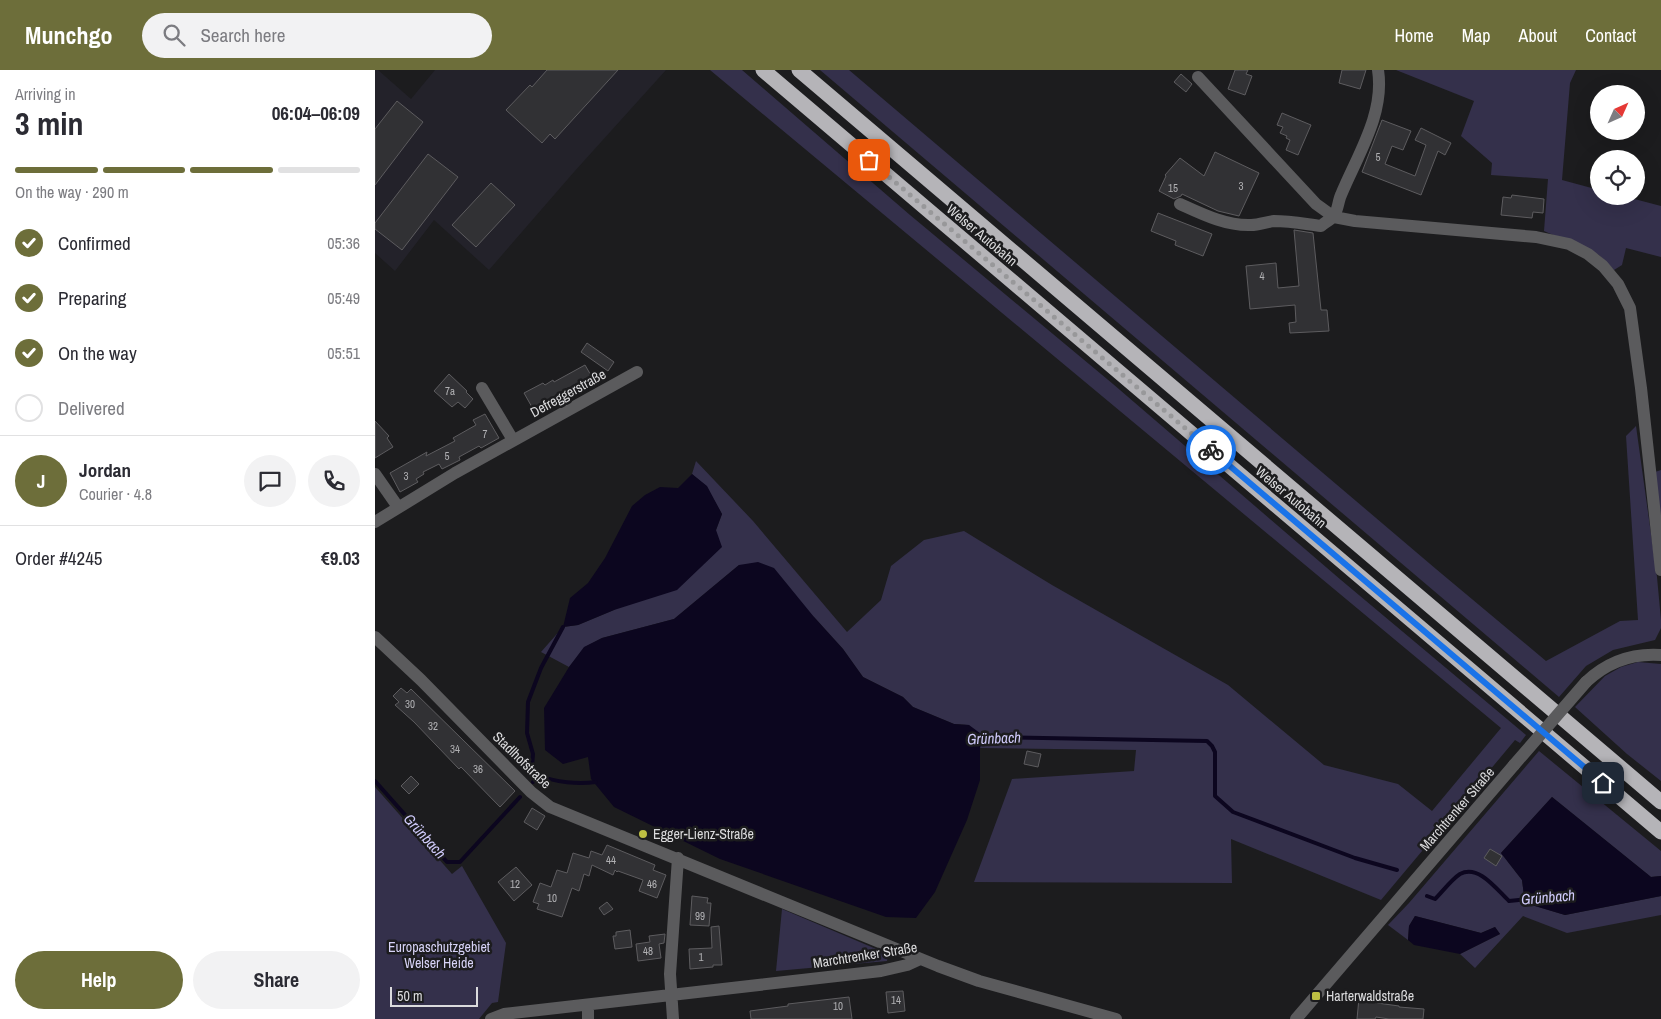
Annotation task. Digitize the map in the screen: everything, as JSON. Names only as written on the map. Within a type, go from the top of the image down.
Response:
[{"type":"highway","name":"Welser Autobahn","points":[[763,70],[1661,832]]},
{"type":"highway","name":"Welser Autobahn","points":[[799,70],[1661,802]]},
{"type":"street","points":[[1180,204],[1215,219],[1251,225],[1272,221],[1286,221],[1321,226],[1334,216],[1340,196],[1367,137],[1377,106],[1378,70]]},
{"type":"street","points":[[1198,77],[1316,204],[1334,216],[1355,222],[1536,237],[1569,244],[1588,254],[1603,266],[1618,284],[1630,308],[1641,388],[1661,570]]},
{"type":"street","name":"Defreggerstraße","points":[[375,522],[513,440],[637,372]]},
{"type":"street","points":[[482,388],[513,440]]},
{"type":"street","points":[[375,474],[399,507]]},
{"type":"street","name":"Stadlhofstraße","points":[[375,637],[421,680],[528,788],[551,807],[921,959]]},
{"type":"street","name":"Marchtrenker Straße","points":[[1296,1019],[1597,671],[1628,657],[1651,654],[1661,655]]},
{"type":"street","points":[[673,1019],[671,974],[678,858]]},
{"type":"street","name":"Marchtrenker Straße","points":[[672,994],[881,971],[907,965],[921,959],[979,981],[1115,1019]]},
{"type":"street","points":[[491,1019],[672,994]]},
{"type":"street","points":[[588,1005],[588,1019]]},
{"type":"shaded area","points":[[375,70],[378,70],[411,99],[435,70],[666,70],[489,270],[434,220],[395,271],[375,253]]},
{"type":"green space","points":[[710,70],[742,70],[910,215],[1113,384],[1341,580],[1526,735],[1520,743],[1515,740],[1381,900],[1231,839],[1232,883],[974,882],[1012,779],[1134,771],[1136,750],[980,748],[969,725],[954,724],[913,707],[903,697],[863,677],[843,649],[814,617],[739,565],[674,619],[602,638],[585,647],[569,667],[541,652],[563,627],[578,625],[614,610],[716,530],[722,514],[706,486],[692,474],[696,461],[753,521],[847,632],[881,600],[891,566],[924,540],[964,531],[1052,585],[1228,685],[1324,765],[1398,784],[1432,811],[1501,728]]},
{"type":"green space","points":[[820,70],[849,70],[1546,661],[1620,621],[1638,620],[1626,436],[1636,426],[1657,577],[1661,620],[1661,628],[1655,640],[1613,650],[1586,666],[1559,697]]},
{"type":"green space","points":[[1396,70],[1576,70],[1570,83],[1562,180],[1590,188],[1590,205],[1645,205],[1645,202],[1661,206],[1661,257],[1626,248],[1622,265],[1614,270],[1599,255],[1544,231],[1548,179],[1491,175],[1492,163],[1461,136],[1474,101]]},
{"type":"green space","points":[[1661,470],[1661,529],[1655,472]]},
{"type":"green space","points":[[1638,662],[1661,664],[1661,781],[1627,754],[1575,707],[1605,676],[1621,667]]},
{"type":"green space","points":[[1539,751],[1661,851],[1661,876],[1651,877],[1552,797],[1501,853],[1522,880],[1525,903],[1565,915],[1661,896],[1661,915],[1567,933],[1523,916],[1475,968],[1460,954],[1500,934],[1495,927],[1481,933],[1415,916],[1409,926],[1408,940],[1388,925],[1409,903]]},
{"type":"green space","name":"Europaschutzgebiet Welser Heide","points":[[375,787],[452,874],[462,866],[506,943],[498,1002],[492,1003],[479,1019],[375,1019]]},
{"type":"green space","points":[[782,909],[888,954],[887,961],[776,971]]},
{"type":"water","points":[[692,474],[707,486],[722,514],[716,530],[722,547],[677,590],[614,610],[578,625],[563,627],[570,598],[588,583],[605,558],[632,506],[645,495],[660,487],[678,488]]},
{"type":"water","points":[[758,562],[774,568],[843,649],[863,677],[903,697],[913,707],[954,724],[969,725],[984,736],[980,748],[980,780],[967,820],[935,892],[916,918],[886,917],[720,859],[614,807],[591,779],[588,757],[563,764],[545,750],[544,708],[569,667],[584,647],[602,638],[674,619],[739,565]]},
{"type":"water","points":[[1552,797],[1651,877],[1661,876],[1661,896],[1565,915],[1525,903],[1522,880],[1501,853]]},
{"type":"water","points":[[1415,916],[1481,933],[1495,927],[1500,934],[1460,954],[1414,945],[1408,940],[1409,926]]},
{"type":"building","points":[[547,70],[618,70],[555,139],[550,134],[542,143],[506,110],[530,85],[532,87]]},
{"type":"building","points":[[1235,70],[1248,70],[1246,74],[1252,76],[1245,95],[1228,89]]},
{"type":"building","points":[[1342,70],[1366,70],[1360,89],[1339,83]]},
{"type":"building","points":[[1181,74],[1192,84],[1186,92],[1174,82]]},
{"type":"building","points":[[397,101],[423,122],[375,185],[375,129]]},
{"type":"building","points":[[1282,113],[1311,125],[1298,155],[1286,150],[1290,140],[1286,138],[1287,136],[1280,133],[1283,127],[1277,125]]},
{"type":"building","points":[[1382,120],[1411,131],[1403,150],[1392,146],[1385,164],[1415,176],[1426,145],[1415,140],[1421,128],[1451,143],[1445,155],[1438,151],[1421,195],[1362,172]]},
{"type":"building","points":[[1215,152],[1259,173],[1239,216],[1218,211],[1182,194],[1174,199],[1159,191],[1165,175],[1180,158],[1204,176]]},
{"type":"building","points":[[428,154],[458,177],[402,250],[375,229],[375,223]]},
{"type":"building","points":[[491,183],[515,205],[476,247],[452,225]]},
{"type":"building","points":[[1512,195],[1544,199],[1543,213],[1533,212],[1532,218],[1501,215],[1503,197],[1511,198]]},
{"type":"building","points":[[1158,213],[1212,234],[1203,256],[1175,245],[1176,241],[1151,231]]},
{"type":"building","points":[[1294,230],[1313,233],[1321,310],[1327,310],[1329,331],[1290,333],[1289,323],[1296,322],[1295,305],[1250,309],[1246,266],[1276,263],[1278,288],[1299,286]]},
{"type":"building","points":[[587,343],[614,362],[608,371],[581,352]]},
{"type":"building","points":[[585,365],[596,384],[537,416],[524,393],[543,383],[545,385],[553,380],[554,382]]},
{"type":"building","points":[[449,374],[473,399],[465,408],[458,402],[452,407],[434,391]]},
{"type":"building","points":[[485,414],[499,438],[481,448],[479,446],[459,457],[460,460],[442,469],[439,464],[423,472],[424,474],[416,479],[418,482],[400,492],[390,473],[427,452],[426,456],[455,441],[453,438],[476,425],[473,420]]},
{"type":"building","points":[[375,421],[389,436],[387,438],[393,447],[375,458]]},
{"type":"building","points":[[401,688],[407,693],[411,689],[515,791],[500,807],[461,767],[459,769],[395,705],[399,702],[393,696]]},
{"type":"building","points":[[1027,751],[1041,754],[1038,767],[1024,764]]},
{"type":"building","points":[[411,776],[419,784],[409,794],[401,786]]},
{"type":"building","points":[[532,808],[545,816],[537,830],[524,822]]},
{"type":"building","points":[[607,845],[655,865],[653,870],[666,875],[657,898],[639,891],[643,880],[615,870],[613,875],[592,865],[589,876],[584,874],[579,891],[572,888],[562,917],[537,909],[539,904],[533,902],[540,883],[551,887],[557,870],[567,873],[573,853],[589,858],[591,851],[602,855]]},
{"type":"building","points":[[1490,849],[1502,856],[1496,866],[1484,858]]},
{"type":"building","points":[[516,867],[532,885],[514,901],[498,882]]},
{"type":"building","points":[[692,896],[708,898],[707,903],[711,903],[709,926],[690,925]]},
{"type":"building","points":[[607,902],[613,909],[604,915],[599,908]]},
{"type":"building","points":[[719,926],[722,965],[690,969],[689,949],[712,948],[711,927]]},
{"type":"building","points":[[630,930],[632,947],[615,949],[613,936],[616,936],[616,932]]},
{"type":"building","points":[[665,934],[664,943],[659,944],[661,958],[638,961],[636,944],[650,942],[649,936]]},
{"type":"building","points":[[903,991],[905,1011],[888,1013],[886,992]]},
{"type":"building","points":[[849,997],[852,1019],[751,1019],[750,1011],[788,1006],[788,1004]]},
{"type":"building","points":[[1359,998],[1377,999],[1377,1003],[1399,1007],[1424,1009],[1423,1019],[1376,1017],[1375,1019],[1357,1019]]},
{"type":"waterway","points":[[539,775],[532,766],[533,754],[527,733],[528,702],[541,668],[563,627]]},
{"type":"waterway","name":"Grünbach","points":[[981,737],[1207,741],[1215,752],[1215,796],[1233,812],[1355,858],[1397,870]]},
{"type":"waterway","name":"Grünbach","points":[[533,782],[539,775],[552,780],[567,782],[596,782]]},
{"type":"waterway","name":"Grünbach","points":[[375,781],[447,862],[460,862],[520,797]]},
{"type":"waterway","name":"Grünbach","points":[[1427,896],[1435,899],[1457,876],[1467,872],[1474,872],[1481,875],[1509,901],[1528,899]]},
{"type":"way so far","points":[[869,160],[1211,450]]},
{"type":"place","name":"Egger-Lienz-Straße","points":[[643,834]]},
{"type":"place","name":"Harterwaldstraße","points":[[1316,996]]},
{"type":"route","points":[[1211,450],[1603,783]]}]
